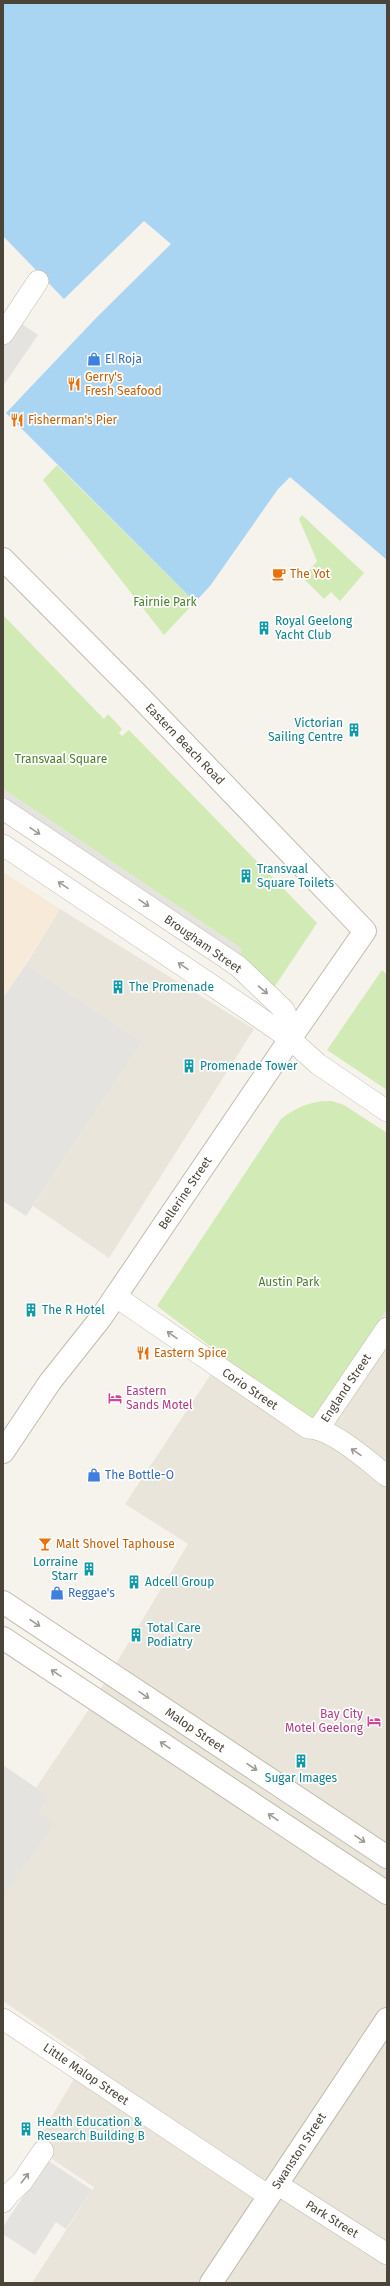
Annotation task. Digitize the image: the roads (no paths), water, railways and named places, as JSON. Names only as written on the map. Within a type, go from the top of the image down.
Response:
[{"type":"street","points":[[3,334],[38,281]]},
{"type":"street","name":"Eastern Beach Road","points":[[3,559],[137,694],[365,931]]},
{"type":"street","name":"Brougham Street","points":[[3,809],[238,966],[284,1010],[289,1022],[290,1039]]},
{"type":"street","points":[[3,845],[290,1039],[318,1064],[387,1111]]},
{"type":"street","points":[[82,898],[98,873]]},
{"type":"street","name":"Bellerine Street","points":[[3,1452],[50,1382],[115,1296],[365,931]]},
{"type":"street","name":"Corio Street","points":[[115,1296],[314,1428],[363,1457],[387,1476]]},
{"type":"street","name":"England Street","points":[[314,1428],[387,1328]]},
{"type":"street","name":"Malop Street","points":[[3,1602],[387,1857]]},
{"type":"street","points":[[3,1638],[387,1893]]},
{"type":"street","points":[[144,1732],[162,1707]]},
{"type":"street","points":[[291,1829],[308,1805]]},
{"type":"street","name":"Little Malop Street","points":[[3,2019],[273,2190]]},
{"type":"street","name":"Swanston Street","points":[[211,2283],[387,2019]]},
{"type":"street","points":[[3,2202],[22,2182],[43,2151]]},
{"type":"street","name":"Park Street","points":[[273,2190],[387,2254]]},
{"type":"water","points":[[3,3],[387,3],[387,560],[290,477],[278,489],[210,586],[195,602],[6,413],[97,317],[171,244],[144,221],[64,299],[3,236]]},
{"type":"place","name":"El Roja","points":[[94,359]]},
{"type":"place","name":"Gerry's Fresh Seafood","points":[[74,384]]},
{"type":"place","name":"Fisherman's Pier","points":[[17,420]]},
{"type":"place","name":"The Yot","points":[[279,574]]},
{"type":"place","name":"Royal Geelong Yacht Club","points":[[264,628]]},
{"type":"place","name":"Victorian Sailing Centre","points":[[354,730]]},
{"type":"place","name":"Transvaal Square Toilets","points":[[246,876]]},
{"type":"place","name":"The Promenade","points":[[118,987]]},
{"type":"place","name":"Promenade Tower","points":[[189,1066]]},
{"type":"place","name":"The R Hotel","points":[[31,1310]]},
{"type":"place","name":"Eastern Spice","points":[[143,1353]]},
{"type":"place","name":"Eastern Sands Motel","points":[[115,1398]]},
{"type":"place","name":"The Bottle-O","points":[[94,1475]]},
{"type":"place","name":"Malt Shovel Taphouse","points":[[45,1544]]},
{"type":"place","name":"Lorraine Starr","points":[[89,1569]]},
{"type":"place","name":"Adcell Group","points":[[134,1582]]},
{"type":"place","name":"Reggae's","points":[[57,1593]]},
{"type":"place","name":"Total Care Podiatry","points":[[136,1635]]},
{"type":"place","name":"Bay City Motel Geelong","points":[[374,1721]]},
{"type":"place","name":"Sugar Images","points":[[301,1761]]},
{"type":"place","name":"Health Education & Research Building B","points":[[26,2129]]},
{"type":"park label","name":"Fairnie Park","points":[[165,602]]},
{"type":"park label","name":"Transvaal Square","points":[[61,759]]},
{"type":"park label","name":"Austin Park","points":[[289,1282]]}]
